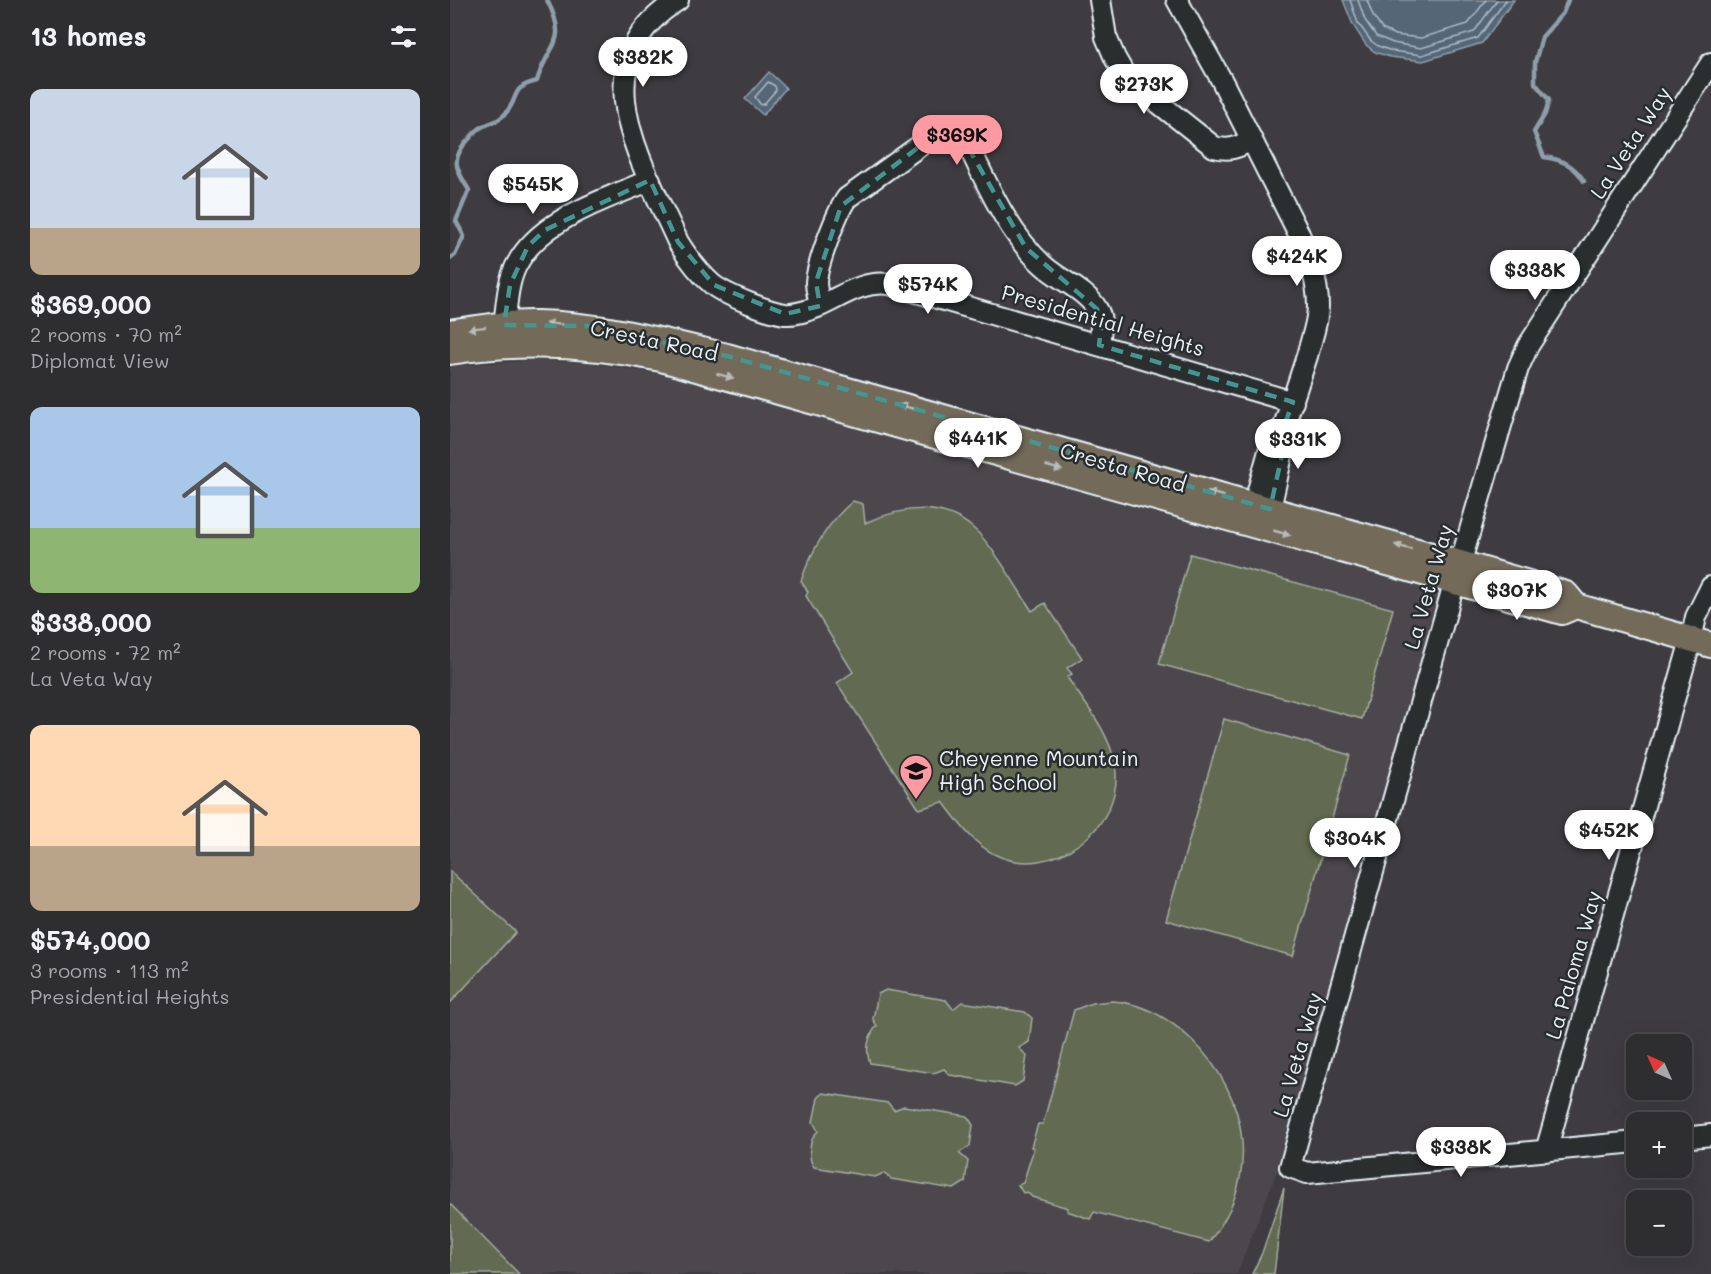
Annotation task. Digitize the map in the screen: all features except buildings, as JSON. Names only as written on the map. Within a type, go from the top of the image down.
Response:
[{"type":"main road","name":"Cresta Road","points":[[450,332],[535,322],[587,326],[696,348],[1262,507],[1506,587],[1566,594],[1576,606],[1701,643]]},
{"type":"main road","name":"Cresta Road","points":[[450,352],[502,346],[553,346],[621,350],[660,358],[1458,572]]},
{"type":"street","name":"Presidential Heights","points":[[678,0],[663,9],[650,22],[636,42],[624,82],[624,104],[628,125],[678,242],[689,260],[714,285],[730,295],[785,314],[820,306],[865,284],[877,282],[889,284],[1293,402]]},
{"type":"street","points":[[1100,0],[1106,37],[1115,58],[1132,82],[1214,147],[1227,150],[1238,148],[1251,141]]},
{"type":"street","points":[[1177,0],[1222,81],[1308,253],[1316,288],[1318,308],[1314,333],[1279,440],[1284,446],[1262,507]]},
{"type":"street","name":"La Veta Way","points":[[1546,1151],[1307,1173],[1290,1167],[1458,572],[1522,357],[1711,63]]},
{"type":"street","points":[[820,306],[816,282],[826,245],[841,206],[848,198],[936,134],[947,129],[958,130],[965,139],[1010,226],[1026,248],[1044,266],[1088,298],[1097,309],[1102,321],[1098,345]]},
{"type":"street","points":[[504,325],[510,285],[516,267],[528,246],[544,230],[565,218],[650,180]]},
{"type":"street","name":"La Paloma Way","points":[[1546,1151],[1701,643],[1695,616],[1711,587]]},
{"type":"street","points":[[1692,1137],[1711,1135]]},
{"type":"street","points":[[1546,1151],[1626,1143]]},
{"type":"highlighted area","points":[[958,130],[1026,248],[1097,309],[1102,321],[1099,345],[1293,402],[1279,440],[1284,446],[1270,509],[727,356],[587,326],[504,325],[510,285],[528,246],[545,230],[650,180],[678,242],[714,285],[785,314],[820,306],[816,282],[841,206],[936,134]]},
{"type":"shaded area","name":"Cheyenne Mountain High School","points":[[537,360],[591,363],[705,381],[962,452],[1031,478],[1260,542],[1322,554],[1438,588],[1440,594],[1430,634],[1283,1156],[1237,1274],[519,1274],[450,1204],[450,366]]},
{"type":"green space","points":[[853,501],[863,504],[865,523],[892,513],[920,509],[934,510],[961,519],[989,545],[1032,611],[1045,603],[1082,658],[1067,668],[1072,674],[1067,677],[1096,718],[1108,740],[1115,764],[1115,787],[1109,809],[1097,828],[1080,844],[1060,855],[1038,861],[1016,861],[994,854],[979,844],[943,802],[919,809],[837,683],[853,672],[806,596],[808,592],[801,581],[822,537]]},
{"type":"green space","points":[[1190,554],[1393,609],[1362,719],[1159,664]]},
{"type":"green space","points":[[1224,719],[1350,755],[1293,956],[1166,920]]},
{"type":"green space","points":[[450,871],[516,932],[450,1003]]},
{"type":"green space","points":[[886,990],[946,1000],[953,1009],[962,1002],[1025,1012],[1032,1018],[1029,1042],[1019,1048],[1027,1056],[1023,1081],[1015,1086],[950,1075],[944,1069],[934,1073],[870,1063],[868,1048],[871,1034],[877,1026],[873,1019],[878,994]]},
{"type":"green space","points":[[1112,1001],[1145,1008],[1174,1025],[1192,1040],[1212,1062],[1237,1112],[1242,1138],[1242,1165],[1236,1191],[1226,1217],[1209,1242],[1094,1212],[1090,1219],[1067,1211],[1068,1208],[1032,1197],[1027,1192],[1023,1193],[1018,1185],[1023,1183],[1034,1148],[1031,1147],[1038,1124],[1043,1124],[1074,1010],[1092,1003]]},
{"type":"green space","points":[[823,1093],[888,1103],[894,1110],[904,1106],[967,1116],[973,1125],[970,1146],[959,1153],[968,1161],[965,1182],[954,1189],[891,1179],[884,1173],[875,1177],[814,1167],[810,1158],[810,1148],[818,1131],[813,1122],[818,1098]]},
{"type":"green space","points":[[1284,1188],[1274,1274],[1252,1274],[1262,1253]]},
{"type":"green space","points":[[450,1204],[519,1274],[450,1274]]},
{"type":"water","points":[[1343,0],[1514,0],[1482,43],[1423,61],[1390,57],[1375,52],[1366,45],[1353,25]]},
{"type":"water","points":[[769,72],[786,88],[763,115],[745,99]]},
{"type":"waterway","points":[[450,259],[455,255],[464,236],[456,221],[469,190],[458,169],[459,151],[478,129],[497,121],[504,115],[518,90],[537,81],[557,35],[554,15],[547,0]]},
{"type":"waterway","points":[[1568,0],[1563,13],[1542,37],[1535,62],[1535,83],[1549,100],[1545,114],[1534,132],[1544,157],[1567,164],[1584,181]]},
{"type":"place","name":"Cheyenne Mountain High School","points":[[916,800]]}]
